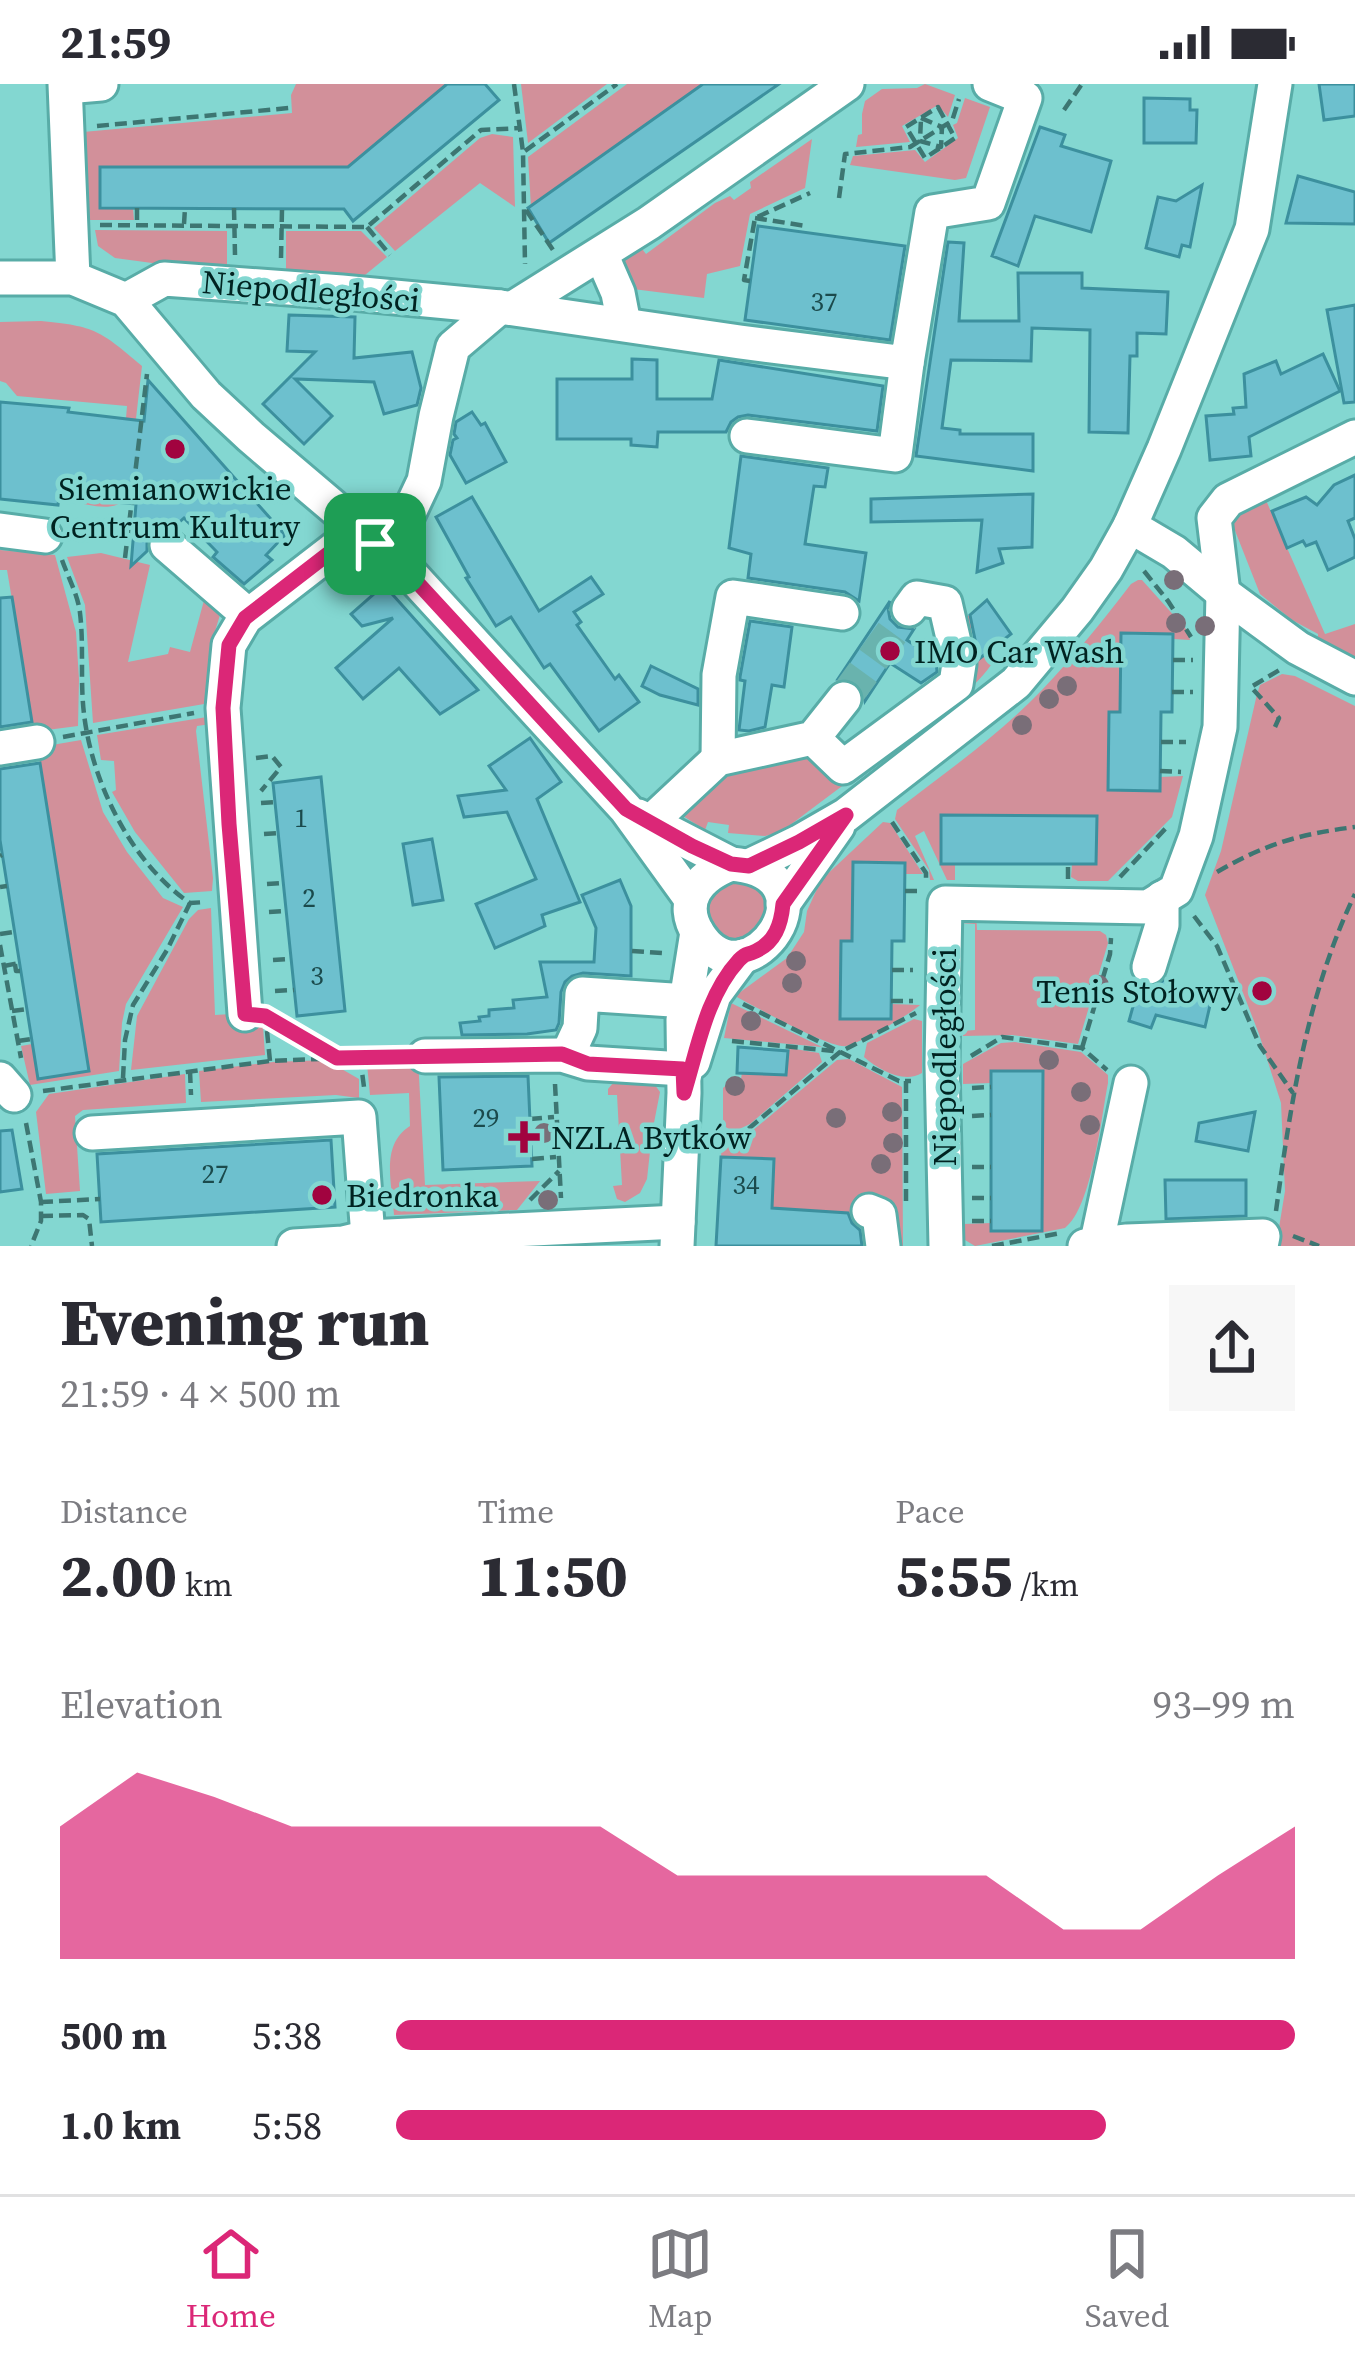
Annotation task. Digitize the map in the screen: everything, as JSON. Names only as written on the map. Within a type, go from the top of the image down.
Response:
[{"type":"street","points":[[72,261],[65,86],[101,84]]},
{"type":"street","points":[[255,1015],[250,898],[223,708],[229,645],[248,616],[367,537],[407,517],[424,481],[453,347],[513,305],[601,254],[847,84]]},
{"type":"street","points":[[747,436],[895,455],[932,212],[988,203],[1025,98],[990,84]]},
{"type":"street","points":[[294,1246],[343,1244],[368,1237],[678,1234],[683,1020],[699,883],[715,870],[799,842],[846,815],[1016,682],[1087,596],[1130,526],[1252,229],[1275,84]]},
{"type":"street","points":[[601,254],[618,293],[624,324]]},
{"type":"street","points":[[0,278],[72,261],[126,300],[206,395],[404,568],[640,820],[708,946],[722,954],[742,956],[773,938],[782,922],[783,904],[779,886],[765,873],[640,820]]},
{"type":"street","name":"Niepodległości","points":[[126,300],[164,279],[513,305],[908,363]]},
{"type":"street","points":[[1148,967],[1169,894],[1196,836],[1220,727],[1223,593],[1214,518],[1228,500],[1355,437]]},
{"type":"street","points":[[1130,526],[1174,552],[1298,648],[1355,678]]},
{"type":"street","points":[[0,530],[46,536]]},
{"type":"street","points":[[167,545],[248,616]]},
{"type":"street","points":[[718,759],[719,676],[733,597],[842,613]]},
{"type":"street","points":[[813,738],[843,767],[956,684],[958,664],[945,603],[917,598],[909,609]]},
{"type":"street","points":[[640,820],[718,759],[813,738],[844,699]]},
{"type":"street","points":[[0,748],[38,742]]},
{"type":"street","points":[[783,904],[846,815]]},
{"type":"street","name":"Niepodległości","points":[[946,1246],[934,1004],[945,903],[1113,895],[1148,908],[1169,894]]},
{"type":"street","points":[[683,1081],[714,995],[742,956]]},
{"type":"street","points":[[560,1065],[580,1028],[582,994],[687,1001]]},
{"type":"street","points":[[425,1056],[588,1064],[683,1081]]},
{"type":"street","points":[[1122,1079],[1086,1242],[1262,1241]]},
{"type":"street","points":[[92,1133],[359,1117],[368,1237]]},
{"type":"street","points":[[869,1210],[879,1216],[883,1246]]},
{"type":"path","points":[[513,305],[524,208],[514,84]]},
{"type":"path","points":[[523,152],[617,84]]},
{"type":"path","points":[[1064,110],[1082,84]]},
{"type":"path","points":[[839,198],[845,154],[910,147],[952,121],[959,99]]},
{"type":"path","points":[[938,107],[955,138],[925,158],[906,127],[921,118],[938,107]]},
{"type":"path","points":[[78,128],[289,108]]},
{"type":"path","points":[[921,118],[945,126]]},
{"type":"path","points":[[918,142],[921,118]]},
{"type":"path","points":[[473,122],[481,130]]},
{"type":"path","points":[[941,148],[945,126]]},
{"type":"path","points":[[72,261],[86,225],[367,226],[481,130],[521,128]]},
{"type":"path","points":[[918,142],[941,148]]},
{"type":"path","points":[[435,153],[443,163]]},
{"type":"path","points":[[755,218],[810,193]]},
{"type":"path","points":[[137,208],[137,225]]},
{"type":"path","points":[[184,224],[185,208]]},
{"type":"path","points":[[234,208],[235,225]]},
{"type":"path","points":[[524,208],[570,274]]},
{"type":"path","points":[[281,225],[282,209]]},
{"type":"path","points":[[340,225],[348,214]]},
{"type":"path","points":[[755,218],[806,226]]},
{"type":"path","points":[[750,281],[744,280],[755,218]]},
{"type":"path","points":[[367,226],[391,255]]},
{"type":"path","points":[[125,558],[149,362]]},
{"type":"path","points":[[46,536],[59,552],[80,608],[83,711],[100,782],[118,820],[150,865],[190,904],[250,898],[283,883]]},
{"type":"path","points":[[1144,571],[1193,642]]},
{"type":"path","points":[[1172,692],[1192,692],[1193,676],[1193,660],[1173,660]]},
{"type":"path","points":[[1275,727],[1279,718],[1251,687],[1287,665]]},
{"type":"path","points":[[38,742],[223,708]]},
{"type":"path","points":[[1161,742],[1192,743]]},
{"type":"path","points":[[247,759],[272,756],[280,767],[250,804]]},
{"type":"path","points":[[1160,772],[1187,772],[1186,776]]},
{"type":"path","points":[[1082,1048],[1110,954],[1113,895],[1176,818]]},
{"type":"path","points":[[892,822],[926,873]]},
{"type":"path","points":[[1218,872],[1255,850],[1310,833],[1355,827]]},
{"type":"path","points":[[252,835],[278,833]]},
{"type":"path","points":[[904,891],[925,891]]},
{"type":"path","points":[[1169,894],[1216,946],[1257,1040],[1293,1093]]},
{"type":"path","points":[[1262,1241],[1275,1220],[1293,1093],[1324,968],[1355,894]]},
{"type":"path","points":[[250,898],[286,911]]},
{"type":"path","points":[[123,1078],[133,1005],[190,904]]},
{"type":"path","points":[[0,934],[14,932]]},
{"type":"path","points":[[0,945],[18,1041],[12,1077],[41,1202],[31,1246]]},
{"type":"path","points":[[632,952],[668,953]]},
{"type":"path","points":[[261,960],[291,959]]},
{"type":"path","points":[[4,966],[18,966]]},
{"type":"path","points":[[892,970],[925,970]]},
{"type":"path","points":[[270,1061],[255,1015],[263,992],[294,990]]},
{"type":"path","points":[[892,1001],[934,1004]]},
{"type":"path","points":[[740,1002],[903,1081],[906,1199]]},
{"type":"path","points":[[716,1144],[747,1130],[840,1052],[934,1004]]},
{"type":"path","points":[[12,1012],[27,1009]]},
{"type":"path","points":[[255,1015],[337,1058]]},
{"type":"path","points":[[960,1062],[1003,1037],[1082,1048],[1122,1079]]},
{"type":"path","points":[[18,1041],[32,1039]]},
{"type":"path","points":[[726,1040],[840,1052]]},
{"type":"path","points":[[12,1077],[123,1078],[270,1061],[425,1056]]},
{"type":"path","points":[[360,1057],[363,1084]]},
{"type":"path","points":[[560,1065],[556,1117],[562,1210]]},
{"type":"path","points":[[190,1071],[192,1108]]},
{"type":"path","points":[[960,1088],[991,1087]]},
{"type":"path","points":[[961,1116],[991,1115]]},
{"type":"path","points":[[530,1119],[556,1117]]},
{"type":"path","points":[[532,1159],[558,1157]]},
{"type":"path","points":[[518,1212],[559,1171]]},
{"type":"path","points":[[41,1202],[100,1199]]},
{"type":"path","points":[[41,1216],[83,1215],[89,1219],[92,1246]]},
{"type":"path","points":[[992,1246],[1086,1242]]},
{"type":"shaded area","points":[[296,84],[447,84],[348,167],[100,167],[100,208],[133,208],[134,220],[88,220],[83,132],[292,113]]},
{"type":"shaded area","points":[[521,84],[607,84],[528,143]]},
{"type":"shaded area","points":[[627,84],[703,84],[531,207],[528,157]]},
{"type":"shaded area","points":[[925,84],[955,95],[948,117],[938,105],[902,126],[910,142],[856,147],[865,101],[882,89]]},
{"type":"shaded area","points":[[965,98],[990,107],[966,178],[850,165],[853,156],[915,150],[925,162],[958,138],[953,125]]},
{"type":"shaded area","points":[[492,134],[513,137],[515,207],[480,183],[395,251],[374,228],[480,138]]},
{"type":"shaded area","points":[[812,139],[805,188],[750,214],[740,266],[707,274],[704,298],[633,289],[620,257],[639,245],[646,254],[715,203],[730,196],[734,200],[751,188],[750,182]]},
{"type":"shaded area","points":[[95,230],[227,231],[227,268],[115,258],[98,246]]},
{"type":"shaded area","points":[[286,231],[361,231],[387,257],[365,275],[286,273]]},
{"type":"shaded area","points":[[41,321],[96,332],[142,366],[127,497],[122,502],[115,505],[71,502],[76,493],[90,491],[91,500],[119,503],[127,406],[17,396],[0,381],[0,322]]},
{"type":"shaded area","points":[[1265,498],[1325,634],[1355,624],[1355,661],[1318,643],[1318,634],[1260,594],[1232,523],[1234,515]]},
{"type":"shaded area","points":[[0,550],[55,555],[76,632],[78,726],[0,736],[0,731],[33,725],[7,570],[0,570]]},
{"type":"shaded area","points":[[101,553],[150,565],[128,662],[168,654],[170,647],[190,652],[206,593],[223,605],[209,651],[210,703],[93,723],[85,605],[67,557]]},
{"type":"shaded area","points":[[1138,580],[1186,629],[1190,640],[1173,639],[1172,634],[1122,633],[1120,712],[1109,713],[1109,741],[1159,791],[1160,777],[1183,776],[1172,817],[1108,881],[1071,877],[1072,864],[1096,864],[1096,816],[991,815],[941,864],[955,864],[955,880],[947,880],[924,831],[915,836],[934,880],[930,880],[929,870],[895,819],[897,810],[1025,707]]},
{"type":"shaded area","points":[[970,615],[973,651],[991,665],[983,675],[944,710],[781,832],[765,836],[728,833],[729,825],[708,822],[705,830],[683,816],[714,776],[805,752],[840,783],[971,680],[961,619]]},
{"type":"shaded area","points":[[1282,674],[1355,706],[1355,1246],[1276,1246],[1285,1191],[1281,1103],[1205,895],[1221,851],[1260,685]]},
{"type":"shaded area","points":[[213,716],[211,724],[197,726],[196,731],[212,891],[184,893],[135,832],[112,792],[116,790],[114,761],[101,760],[97,735]]},
{"type":"shaded area","points":[[81,740],[103,812],[127,852],[163,898],[183,907],[126,1004],[119,1071],[30,1085],[21,1046],[32,1044],[39,1078],[89,1070],[39,758],[0,754]]},
{"type":"shaded area","points":[[883,822],[890,823],[923,874],[905,874],[904,863],[853,863],[857,915],[852,916],[852,941],[841,942],[845,994],[840,995],[840,1018],[891,1019],[891,1004],[920,1005],[846,1046],[809,1034],[735,996],[787,958],[804,932],[807,911],[821,880]]},
{"type":"shaded area","points":[[736,880],[759,892],[766,909],[767,917],[745,942],[720,938],[706,910],[715,891]]},
{"type":"shaded area","points":[[211,908],[215,1015],[262,1012],[265,1055],[131,1070],[137,1016],[189,919],[198,910]]},
{"type":"shaded area","points":[[976,911],[977,930],[1100,931],[1106,935],[1108,943],[1078,1044],[1012,1035],[963,1036],[963,1031],[975,1030],[975,924],[960,923]]},
{"type":"shaded area","points":[[731,1003],[822,1047],[724,1038]]},
{"type":"shaded area","points":[[914,1019],[922,1021],[922,1073],[900,1076],[864,1057],[867,1043]]},
{"type":"shaded area","points":[[1001,1043],[1081,1052],[1108,1075],[1098,1139],[1082,1201],[1065,1228],[975,1246],[965,1240],[964,1224],[991,1223],[992,1231],[1042,1230],[1043,1125],[1038,1100],[1043,1099],[1043,1071],[991,1071],[991,1083],[963,1084],[963,1064]]},
{"type":"shaded area","points":[[789,1048],[819,1053],[822,1062],[750,1124],[733,1132],[723,1125],[723,1088],[741,1079],[742,1073],[786,1075]]},
{"type":"shaded area","points":[[373,1059],[418,1059],[425,1185],[540,1181],[517,1210],[394,1215],[391,1154],[410,1126],[409,1093],[370,1095],[367,1064]]},
{"type":"shaded area","points":[[849,1059],[902,1087],[903,1246],[888,1246],[869,1214],[772,1208],[773,1160],[721,1157],[722,1143],[752,1131],[837,1060]]},
{"type":"shaded area","points":[[326,1060],[359,1079],[359,1098],[201,1102],[199,1071]]},
{"type":"shaded area","points":[[185,1074],[186,1103],[83,1110],[75,1116],[80,1191],[46,1194],[36,1112],[49,1094]]},
{"type":"shaded area","points":[[620,1080],[652,1081],[660,1092],[647,1179],[640,1193],[625,1202],[617,1199],[613,1186],[622,1185],[617,1095],[608,1095],[608,1089]]},
{"type":"building","points":[[447,84],[485,84],[499,100],[353,221],[344,209],[100,208],[100,167],[348,167]]},
{"type":"building","points":[[703,84],[779,84],[549,243],[528,208]]},
{"type":"building","points":[[1319,84],[1355,84],[1355,116],[1324,120]]},
{"type":"building","points":[[1144,98],[1190,99],[1190,110],[1197,110],[1196,143],[1144,143]]},
{"type":"building","points":[[1040,127],[1065,135],[1061,146],[1111,161],[1091,232],[1035,216],[1018,266],[992,256]]},
{"type":"building","points":[[1298,176],[1355,192],[1355,224],[1286,223]]},
{"type":"building","points":[[1202,185],[1190,247],[1182,245],[1179,257],[1146,248],[1158,197],[1176,201]]},
{"type":"building","points":[[758,226],[905,246],[890,340],[745,320]]},
{"type":"building","points":[[948,242],[964,243],[959,321],[1019,321],[1018,273],[1082,273],[1082,288],[1168,292],[1166,334],[1137,333],[1137,356],[1130,356],[1128,433],[1089,432],[1090,330],[1032,328],[1031,361],[951,360],[942,428],[960,430],[960,434],[1033,434],[1033,471],[916,456]]},
{"type":"building","points":[[1355,305],[1355,402],[1344,403],[1327,310]]},
{"type":"building","points":[[289,315],[355,317],[354,358],[412,352],[421,388],[417,405],[384,414],[374,382],[295,379],[332,416],[304,444],[263,404],[315,352],[287,351]]},
{"type":"building","points":[[1323,354],[1340,391],[1249,437],[1251,456],[1210,460],[1206,416],[1234,414],[1233,408],[1246,407],[1244,374],[1276,361],[1281,374]]},
{"type":"building","points":[[632,359],[657,360],[657,399],[712,399],[719,360],[883,386],[877,431],[748,415],[731,422],[726,432],[658,432],[657,447],[631,445],[631,439],[557,439],[557,379],[632,379]]},
{"type":"building","points":[[148,380],[285,535],[266,555],[272,560],[244,584],[213,557],[217,552],[184,518],[175,526],[152,530],[147,551],[131,566],[136,504],[59,497],[58,505],[0,499],[0,402],[144,421]]},
{"type":"building","points":[[472,412],[481,425],[485,423],[506,462],[466,483],[450,455],[457,438],[456,422]]},
{"type":"building","points":[[741,456],[828,468],[825,487],[814,486],[805,544],[866,553],[859,601],[845,592],[748,578],[751,554],[729,548]]},
{"type":"building","points":[[1355,475],[1355,518],[1348,521],[1355,557],[1328,570],[1316,542],[1306,546],[1303,541],[1287,548],[1272,511],[1306,497],[1317,505],[1334,485]]},
{"type":"building","points":[[1033,494],[1032,547],[999,549],[1003,563],[977,572],[982,520],[871,522],[871,499]]},
{"type":"building","points":[[472,497],[539,611],[591,577],[603,594],[574,612],[581,622],[577,625],[615,679],[619,675],[639,702],[599,731],[550,664],[544,668],[511,617],[496,626],[466,578],[436,517]]},
{"type":"building","points":[[384,585],[478,690],[440,714],[399,668],[363,699],[336,668],[393,618],[362,626],[351,614]]},
{"type":"building","points":[[12,597],[32,722],[0,727],[0,598]]},
{"type":"building","points":[[987,600],[1011,634],[979,659],[970,615]]},
{"type":"building","name":"IMO Car Wash","points":[[890,601],[890,619],[898,627],[914,629],[907,640],[936,660],[937,672],[921,683],[890,663],[865,701],[858,683],[838,679]]},
{"type":"building","points":[[750,621],[792,627],[784,687],[772,685],[765,727],[749,731],[739,730],[745,681],[740,677]]},
{"type":"building","points":[[1121,633],[1173,634],[1172,712],[1161,712],[1160,791],[1108,790],[1109,712],[1120,712]]},
{"type":"building","points":[[651,666],[698,689],[698,705],[642,686]]},
{"type":"building","points":[[530,738],[561,782],[537,799],[580,902],[542,915],[545,926],[495,948],[476,904],[536,879],[507,812],[464,817],[458,796],[506,790],[489,766]]},
{"type":"building","points":[[40,763],[89,1071],[38,1079],[0,840],[0,769]]},
{"type":"building","points":[[321,777],[345,1011],[297,1016],[273,783]]},
{"type":"building","points":[[941,815],[1097,816],[1096,864],[941,864]]},
{"type":"building","points":[[432,839],[443,900],[413,905],[403,844]]},
{"type":"building","points":[[853,862],[905,863],[904,941],[892,941],[891,1019],[840,1019],[841,941],[852,941]]},
{"type":"building","points":[[620,880],[631,906],[631,976],[572,976],[561,992],[556,1030],[462,1035],[460,1023],[480,1021],[479,1017],[489,1016],[489,1010],[514,1008],[513,1000],[547,997],[540,962],[594,962],[596,928],[582,895]]},
{"type":"building","points":[[1167,978],[1169,988],[1211,1001],[1205,1027],[1156,1015],[1151,1028],[1129,1021],[1137,992],[1132,991],[1134,982],[1152,988]]},
{"type":"building","points":[[738,1047],[788,1051],[786,1075],[737,1073]]},
{"type":"building","points":[[991,1071],[1043,1071],[1042,1231],[991,1231]]},
{"type":"building","points":[[528,1076],[532,1166],[443,1170],[439,1077]]},
{"type":"building","points":[[1255,1112],[1248,1151],[1196,1141],[1199,1123]]},
{"type":"building","points":[[12,1130],[22,1189],[0,1192],[0,1131]]},
{"type":"building","points":[[331,1140],[335,1207],[101,1222],[97,1154]]},
{"type":"building","points":[[721,1157],[774,1159],[772,1208],[848,1213],[860,1230],[862,1246],[716,1246]]},
{"type":"building","points":[[1165,1180],[1246,1180],[1246,1216],[1166,1219]]},
{"type":"tunnel","points":[[844,699],[909,609]]},
{"type":"place","name":"Siemianowickie Centrum Kultury","points":[[175,449]]},
{"type":"place","name":"IMO Car Wash","points":[[890,651]]},
{"type":"place","name":"Tenis Stołowy","points":[[1262,991]]},
{"type":"place","name":"NZLA Bytków","points":[[524,1137]]},
{"type":"place","name":"Biedronka","points":[[322,1195]]},
{"type":"route","points":[[359,530],[375,544],[404,568],[626,809],[692,846],[731,864],[749,866],[846,815],[783,904],[782,922],[773,938],[742,956],[714,995],[684,1093],[683,1069],[588,1064],[562,1054],[337,1058],[265,1016],[245,1014],[223,708],[229,645],[245,618],[359,530]]}]
